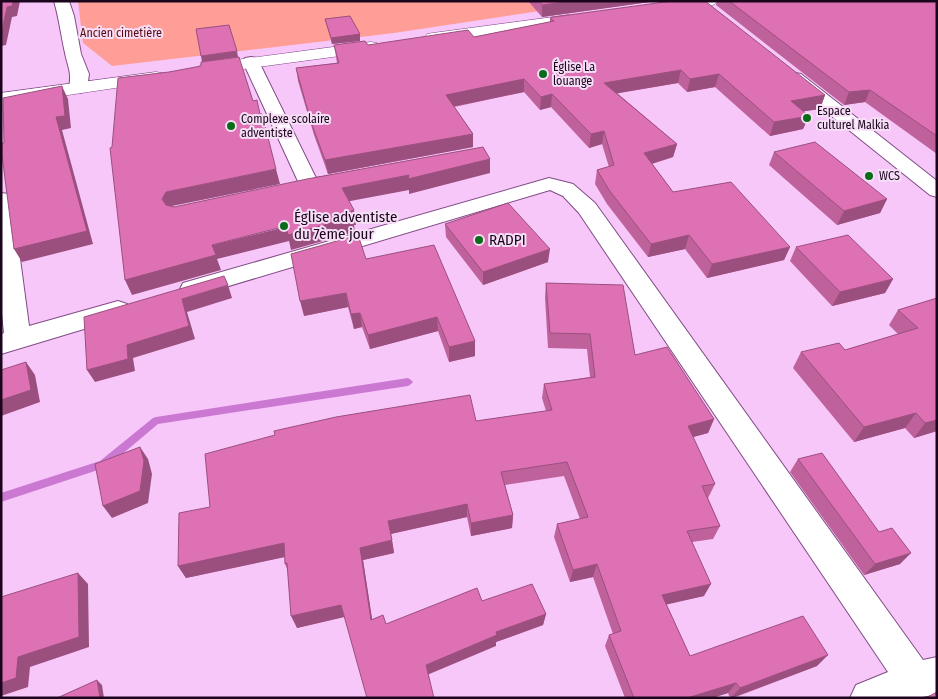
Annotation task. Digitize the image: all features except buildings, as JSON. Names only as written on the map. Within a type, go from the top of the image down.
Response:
[{"type":"street","points":[[61,1],[66,16],[72,54],[80,74],[78,88]]},
{"type":"street","points":[[652,10],[709,7]]},
{"type":"street","points":[[418,40],[584,19]]},
{"type":"street","points":[[194,71],[388,44]]},
{"type":"street","points":[[251,62],[300,188],[358,177]]},
{"type":"street","points":[[785,70],[937,191]]},
{"type":"street","points":[[1,99],[174,74]]},
{"type":"street","points":[[170,295],[549,184],[560,184],[572,191],[587,208],[926,678],[869,698]]},
{"type":"street","points":[[1,199],[10,342],[142,303]]},
{"type":"green space","name":"Ancien cimetière","points":[[78,1],[605,1],[394,33],[112,66],[83,43]]},
{"type":"waterway","points":[[1,498],[103,464],[156,421],[408,382]]},
{"type":"place","name":"Église La louange","points":[[543,74]]},
{"type":"place","name":"Espace culturel Malkia","points":[[807,118]]},
{"type":"place","name":"Complexe scolaire adventiste","points":[[231,126]]},
{"type":"place","name":"WCS","points":[[869,176]]},
{"type":"place","name":"Église adventiste du 7ème jour","points":[[284,226]]},
{"type":"place","name":"RADPI","points":[[479,240]]}]
